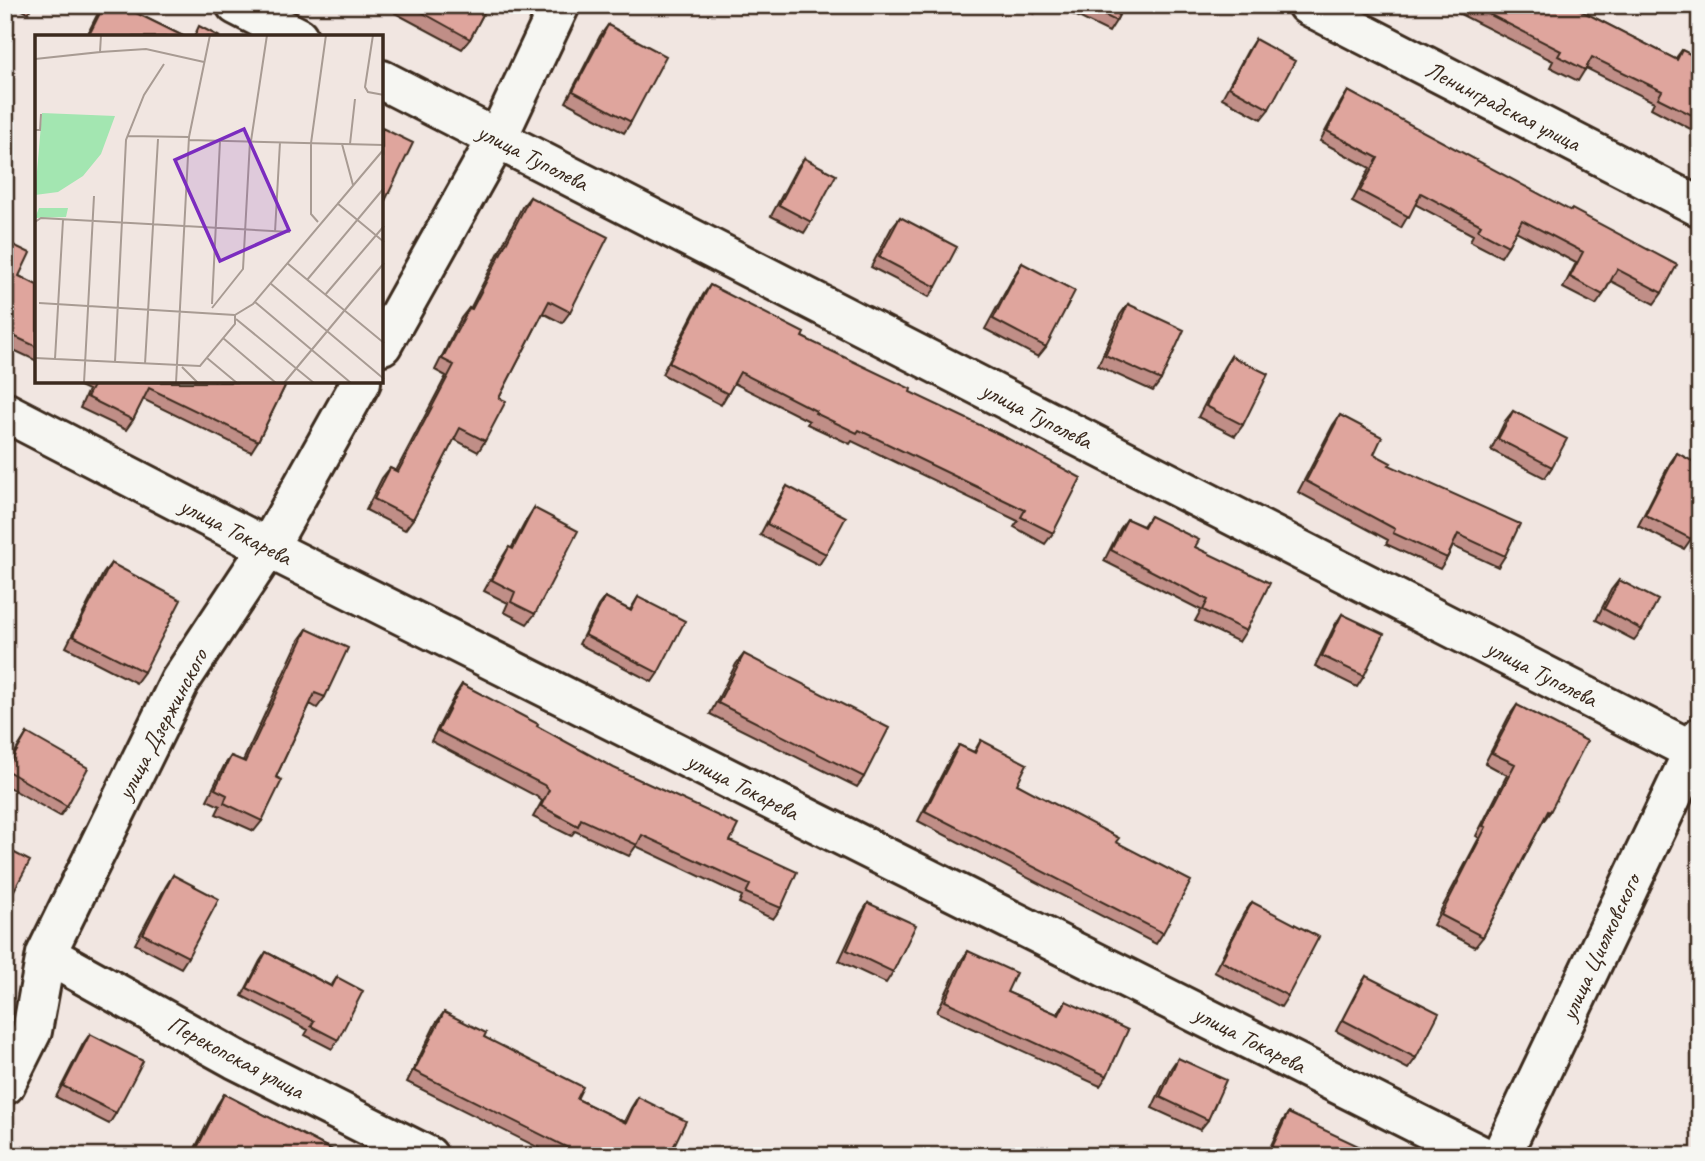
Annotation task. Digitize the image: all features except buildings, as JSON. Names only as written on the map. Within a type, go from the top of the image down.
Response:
[{"type":"street","points":[[236,5],[294,35]]},
{"type":"street","points":[[383,343],[496,139],[561,5]]},
{"type":"street","name":"Ленинградская улица","points":[[1307,5],[1700,207]]},
{"type":"street","name":"улица Туполева","points":[[383,81],[1697,744]]},
{"type":"street","name":"улица Дзержинского","points":[[5,1085],[32,1031],[46,954],[180,681],[268,548],[360,383]]},
{"type":"street","name":"улица Токарева","points":[[5,412],[268,548],[1482,1156]]},
{"type":"street","name":"улица Циолковского","points":[[1501,1156],[1697,744]]},
{"type":"street","name":"Перекопская улица","points":[[46,954],[235,1059],[428,1156]]}]
